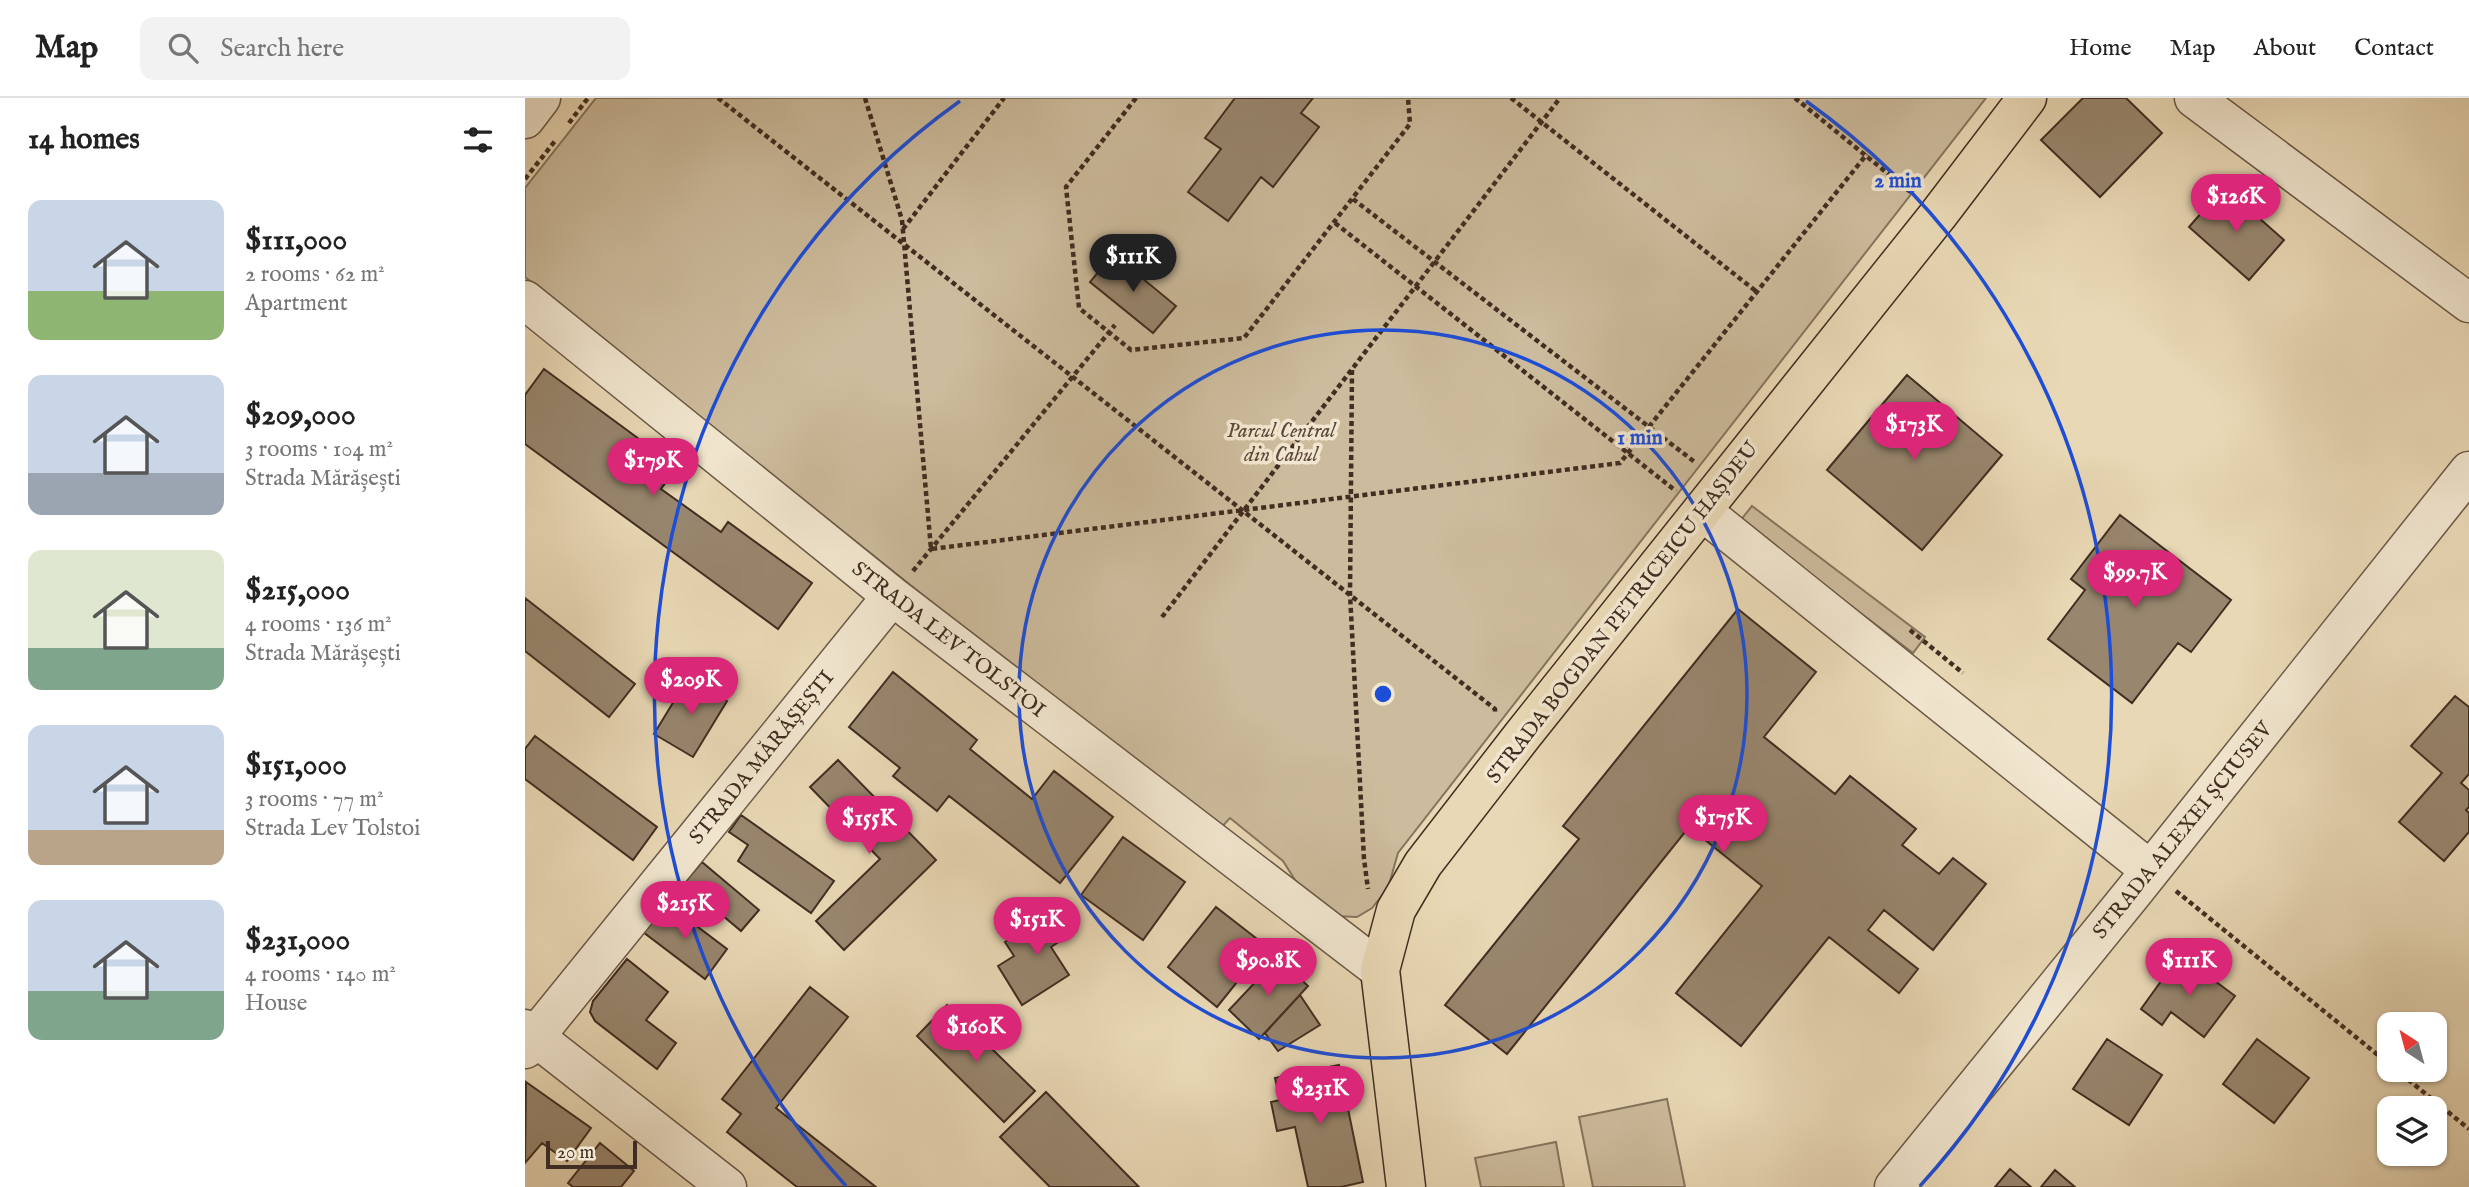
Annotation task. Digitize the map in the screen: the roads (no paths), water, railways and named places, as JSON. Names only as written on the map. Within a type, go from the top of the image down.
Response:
[{"type":"main road","name":"STRADA BOGDAN PETRICEICU HAȘDEU","points":[[1406,1187],[1380,970],[1396,911],[1423,864],[1522,736],[1938,215],[2027,98]]},
{"type":"street","points":[[525,119],[541,98]]},
{"type":"street","points":[[2194,98],[2469,303]]},
{"type":"street","name":"STRADA LEV TOLSTOI","points":[[525,300],[892,596],[1380,970]]},
{"type":"street","name":"STRADA ALEXEI ȘCIUSEV","points":[[1894,1187],[2469,471]]},
{"type":"street","points":[[1713,497],[2150,870]]},
{"type":"street","name":"STRADA MĂRĂȘEȘTI","points":[[528,1038],[892,596]]},
{"type":"street","points":[[528,1038],[727,1187]]},
{"type":"park label","name":"Parcul Central din Cahul","points":[[1281,442]]}]
